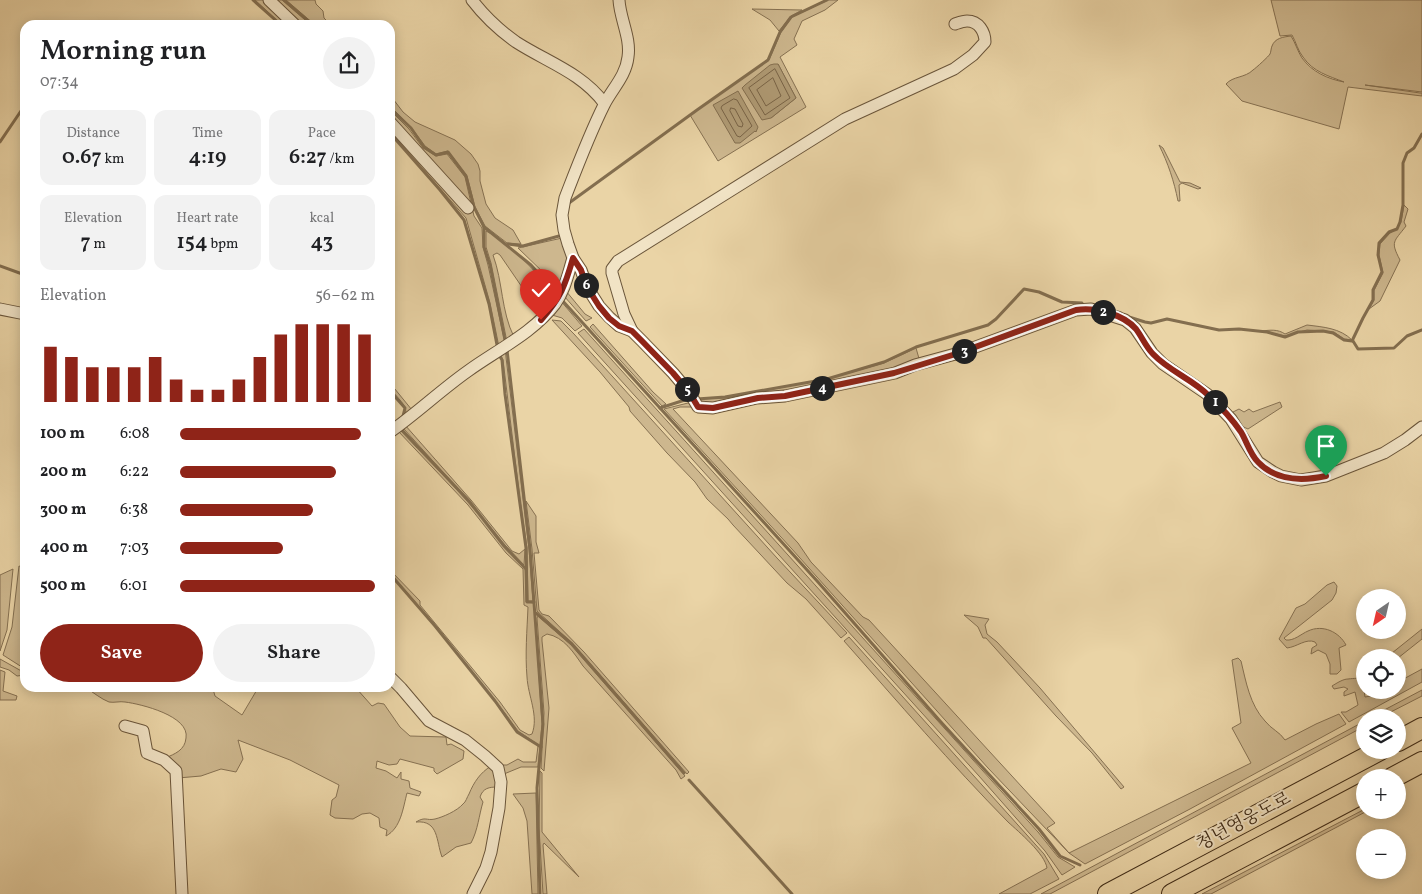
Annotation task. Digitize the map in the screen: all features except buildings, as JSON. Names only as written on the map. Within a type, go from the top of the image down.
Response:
[{"type":"highway","points":[[1406,737],[1422,728]]},
{"type":"highway","name":"청년영웅도로","points":[[1108,894],[1363,759]]},
{"type":"highway","points":[[1406,771],[1422,762]]},
{"type":"highway","name":"청년영웅도로","points":[[1172,894],[1356,797]]},
{"type":"street","points":[[269,0],[290,20]]},
{"type":"street","points":[[472,0],[499,30],[568,71],[595,91],[604,103]]},
{"type":"street","points":[[619,0],[629,48],[628,58],[621,78],[604,103],[565,198],[562,215],[564,230],[573,258],[581,270],[587,287],[609,318],[619,326],[632,331]]},
{"type":"street","points":[[955,24],[968,21],[974,23],[983,30],[985,42],[973,55],[954,69],[845,119],[618,261],[612,268],[624,314],[632,331],[673,373],[689,392],[698,407],[713,408],[758,398],[785,396],[894,373],[959,353],[1076,310],[1091,308],[1125,320],[1135,328],[1152,353],[1163,364],[1207,394],[1231,419],[1258,462],[1281,476],[1301,480],[1326,476],[1384,453],[1422,427]]},
{"type":"street","points":[[395,128],[468,208]]},
{"type":"street","points":[[395,429],[466,372],[541,320],[563,290],[573,258]]},
{"type":"street","points":[[0,309],[20,313]]},
{"type":"street","points":[[395,682],[429,721],[465,740],[498,768],[502,782],[492,852],[473,894]]},
{"type":"street","points":[[125,726],[143,731],[147,753],[164,760],[176,771],[182,894]]},
{"type":"shaded area","points":[[255,0],[266,0],[288,20],[277,20]]},
{"type":"shaded area","points":[[272,0],[282,0],[305,20],[293,20]]},
{"type":"shaded area","points":[[286,0],[315,0],[316,4],[323,11],[326,20],[309,20]]},
{"type":"shaded area","points":[[828,0],[838,0],[825,10],[802,21],[794,39],[797,45],[780,57],[806,107],[718,161],[690,115],[769,60],[781,32],[792,17]],"holes":[[[778,64],[796,98],[771,118]]]},
{"type":"shaded area","points":[[1271,0],[1422,0],[1422,92],[1365,85],[1422,93],[1422,96],[1348,87],[1339,129],[1242,101],[1226,84],[1250,73],[1270,54],[1275,41],[1285,37],[1291,36],[1302,58],[1315,71],[1326,77],[1344,82],[1322,73],[1307,62],[1301,55],[1292,35],[1280,36]]},
{"type":"shaded area","points":[[752,9],[802,10],[791,16],[779,31],[770,20]]},
{"type":"shaded area","points":[[395,102],[403,112],[415,122],[455,140],[471,154],[478,164],[486,204],[495,218],[513,230],[521,244],[507,243],[485,226],[475,207],[467,176],[448,151],[436,154],[425,146],[411,127],[395,111]]},
{"type":"shaded area","points":[[395,115],[409,129],[423,148],[436,156],[447,154],[465,177],[474,216],[482,228],[483,247],[505,343],[499,347],[490,303],[466,218],[395,138]]},
{"type":"shaded area","points":[[1159,145],[1163,148],[1180,182],[1190,183],[1201,188],[1198,189],[1182,183],[1179,185],[1180,201],[1178,201],[1175,186]]},
{"type":"shaded area","points":[[1404,205],[1408,209],[1404,222],[1406,226],[1396,239],[1394,245],[1400,260],[1380,301],[1369,309],[1374,300],[1374,290],[1383,273],[1379,255],[1380,244],[1390,233],[1397,229],[1401,222]]},
{"type":"shaded area","points":[[486,231],[514,251],[555,294],[544,313],[540,305],[524,290],[500,255],[497,253],[493,255],[499,276],[504,307],[514,337],[507,342],[486,247]]},
{"type":"shaded area","points":[[562,238],[569,256],[558,291],[547,276],[518,248]]},
{"type":"shaded area","points":[[566,291],[585,314],[592,318],[586,321],[564,296]]},
{"type":"shaded area","points":[[560,300],[582,326],[575,331],[562,318],[552,315]]},
{"type":"shaded area","points":[[552,320],[561,321],[574,334],[847,633],[841,638],[806,599],[787,583],[707,499],[695,482],[630,411],[629,407],[600,372]]},
{"type":"shaded area","points":[[593,324],[653,392],[666,404],[662,406],[590,327]]},
{"type":"shaded area","points":[[1307,325],[1325,327],[1337,331],[1352,340],[1344,339],[1334,332],[1307,330],[1285,336],[1262,331],[1271,330],[1285,334]]},
{"type":"shaded area","points":[[584,329],[1038,832],[1058,857],[1075,867],[1062,875],[1045,851],[979,776],[578,333]]},
{"type":"shaded area","points":[[916,348],[920,362],[894,371],[704,407],[697,399],[725,398],[827,379],[884,363]]},
{"type":"shaded area","points":[[505,349],[529,549],[533,601],[528,601],[527,548],[503,360],[500,353]]},
{"type":"shaded area","points":[[395,389],[412,410],[406,414],[404,405],[395,394]]},
{"type":"shaded area","points":[[692,402],[695,407],[673,409],[798,543],[811,562],[863,617],[869,620],[1055,823],[1047,828],[1069,853],[988,768],[664,409]]},
{"type":"shaded area","points":[[1280,402],[1282,407],[1248,429],[1237,424],[1232,418],[1233,412],[1239,409],[1244,412],[1249,409],[1253,412]]},
{"type":"shaded area","points":[[405,425],[471,500],[512,551],[519,554],[525,549],[524,565],[404,429]]},
{"type":"shaded area","points":[[398,431],[401,431],[459,492],[525,569],[526,602],[534,603],[535,613],[542,724],[540,746],[518,731],[435,625],[395,579],[395,575],[420,601],[420,605],[500,702],[520,730],[529,735],[532,734],[534,713],[527,677],[528,607],[524,605],[523,569],[506,553],[468,505]]},
{"type":"shaded area","points":[[526,501],[536,516],[536,542],[539,553],[534,553],[539,610],[542,614],[549,616],[584,652],[689,772],[687,774],[572,643],[537,611]]},
{"type":"shaded area","points":[[19,566],[20,666],[3,655],[12,627]]},
{"type":"shaded area","points":[[13,569],[7,630],[0,651],[0,575]]},
{"type":"shaded area","points":[[1334,582],[1337,586],[1332,600],[1284,638],[1286,640],[1292,639],[1319,628],[1330,630],[1339,636],[1346,645],[1339,648],[1341,670],[1337,674],[1330,674],[1330,664],[1326,654],[1318,650],[1311,654],[1312,648],[1317,645],[1315,642],[1308,641],[1287,648],[1279,639],[1296,608],[1305,604],[1327,585]]},
{"type":"shaded area","points":[[964,615],[989,619],[985,625],[987,634],[997,642],[1040,688],[1124,787],[1121,789],[1092,753],[986,638],[983,638],[978,627]]},
{"type":"shaded area","points":[[538,616],[571,645],[685,776],[681,779],[676,770],[583,666],[568,646],[559,638],[547,634],[542,637],[542,641],[549,708],[544,771],[541,768],[544,713]]},
{"type":"shaded area","points":[[1422,629],[1422,639],[1406,652],[1406,649],[1397,649]]},
{"type":"shaded area","points":[[849,637],[1044,854],[1059,879],[1030,894],[999,894],[1047,868],[1042,856],[925,733],[844,641]]},
{"type":"shaded area","points":[[1238,658],[1241,661],[1249,693],[1260,715],[1285,740],[1339,714],[1346,724],[1085,864],[1069,853],[1251,763],[1232,728],[1241,723],[1232,660]]},
{"type":"shaded area","points":[[0,659],[20,670],[20,676],[17,676],[9,670],[0,667]]},
{"type":"shaded area","points":[[1422,669],[1422,682],[1406,691],[1406,678]]},
{"type":"shaded area","points":[[0,670],[5,672],[3,691],[17,696],[16,700],[0,700]]},
{"type":"shaded area","points":[[1356,678],[1356,696],[1355,692],[1344,696],[1344,692],[1348,689],[1344,687],[1334,689],[1332,686],[1346,679]]},
{"type":"shaded area","points":[[1422,690],[1422,696],[1397,709],[1386,709],[1406,699]]},
{"type":"shaded area","points":[[92,692],[214,692],[215,696],[242,715],[256,692],[360,692],[372,706],[378,703],[384,704],[400,727],[410,736],[446,737],[447,745],[451,744],[464,751],[463,759],[437,774],[434,768],[400,759],[397,764],[389,765],[377,761],[376,768],[386,771],[397,778],[401,772],[401,779],[409,781],[410,788],[421,792],[419,796],[407,793],[398,823],[386,836],[387,830],[380,827],[379,818],[370,813],[362,814],[353,819],[335,818],[330,815],[332,800],[336,797],[339,785],[290,760],[238,740],[243,759],[236,772],[221,769],[201,776],[178,778],[165,758],[176,753],[184,746],[185,730],[180,723],[173,717],[152,708],[125,702],[109,702]]},
{"type":"shaded area","points":[[1357,699],[1391,699],[1373,709],[1356,709],[1356,718],[1349,722],[1341,712],[1346,712],[1358,705]]},
{"type":"shaded area","points":[[1356,726],[1356,731],[1050,894],[1041,894]]},
{"type":"shaded area","points":[[538,746],[540,747],[538,767],[521,767],[504,774],[502,765],[507,765],[518,759],[523,762],[536,762]]},
{"type":"shaded area","points":[[491,766],[494,769],[498,787],[487,789],[481,794],[480,797],[483,802],[477,828],[471,843],[456,847],[442,857],[433,828],[429,824],[416,822],[422,819],[438,818],[457,809],[465,802],[478,778]]},
{"type":"shaded area","points":[[540,771],[542,773],[542,832],[579,877],[544,843],[547,894],[543,894],[539,828]]},
{"type":"shaded area","points":[[536,793],[538,894],[532,894],[527,821],[523,808],[513,794]]},
{"type":"shaded area","points":[[1356,814],[1356,817],[1211,894],[1202,894]]},
{"type":"water","points":[[778,64],[796,98],[771,118],[762,120],[742,88],[770,65]]},
{"type":"water","points":[[738,91],[758,127],[756,132],[740,143],[735,143],[713,105]]},
{"type":"waterway","points":[[253,0],[275,20]]},
{"type":"waterway","points":[[284,0],[307,20]]},
{"type":"waterway","points":[[569,203],[768,60],[780,32],[791,17],[827,0]]},
{"type":"waterway","points":[[0,142],[20,112]]},
{"type":"waterway","points":[[395,113],[411,128],[424,147],[436,155],[448,152],[466,176],[474,207],[484,227],[531,265],[557,294]]},
{"type":"waterway","points":[[1129,317],[1151,323],[1167,319],[1219,330],[1239,329],[1267,332],[1285,337],[1298,332],[1323,331],[1333,333],[1344,340],[1352,341],[1373,300],[1373,290],[1382,272],[1378,255],[1379,243],[1389,232],[1397,229],[1400,222],[1403,205],[1403,163],[1407,153],[1414,148],[1422,134]]},
{"type":"waterway","points":[[395,139],[464,220],[489,304],[497,345]]},
{"type":"waterway","points":[[484,227],[484,247],[490,265],[505,340]]},
{"type":"waterway","points":[[508,244],[523,246],[559,236]]},
{"type":"waterway","points":[[0,266],[20,273]]},
{"type":"waterway","points":[[697,399],[725,397],[827,379],[884,362],[916,347],[988,325],[1024,289],[1039,292],[1062,302],[1082,303]]},
{"type":"waterway","points":[[561,299],[818,582],[940,721],[1039,829],[1060,856],[1080,865]]},
{"type":"waterway","points":[[1105,308],[1121,313]]},
{"type":"waterway","points":[[1353,341],[1358,349],[1394,348],[1407,336],[1422,330]]},
{"type":"waterway","points":[[507,350],[530,549],[543,724],[537,788],[540,894]]},
{"type":"waterway","points":[[499,355],[502,360],[526,548],[527,602],[534,602]]},
{"type":"waterway","points":[[395,397],[405,408],[403,416]]},
{"type":"waterway","points":[[660,408],[688,399]]},
{"type":"waterway","points":[[402,430],[469,501],[504,546],[525,568]]},
{"type":"waterway","points":[[395,580],[435,626],[495,701],[517,732],[541,747]]},
{"type":"waterway","points":[[536,613],[572,644],[684,773]]},
{"type":"waterway","points":[[689,780],[792,894]]},
{"type":"route","points":[[541,320],[563,290],[573,258],[581,270],[587,287],[609,318],[619,326],[632,331],[673,373],[689,392],[698,407],[713,408],[758,398],[785,396],[894,373],[959,353],[1076,310],[1091,308],[1125,320],[1135,328],[1152,353],[1163,364],[1197,385],[1231,419],[1258,462],[1266,468],[1281,476],[1301,480],[1326,476]]}]
